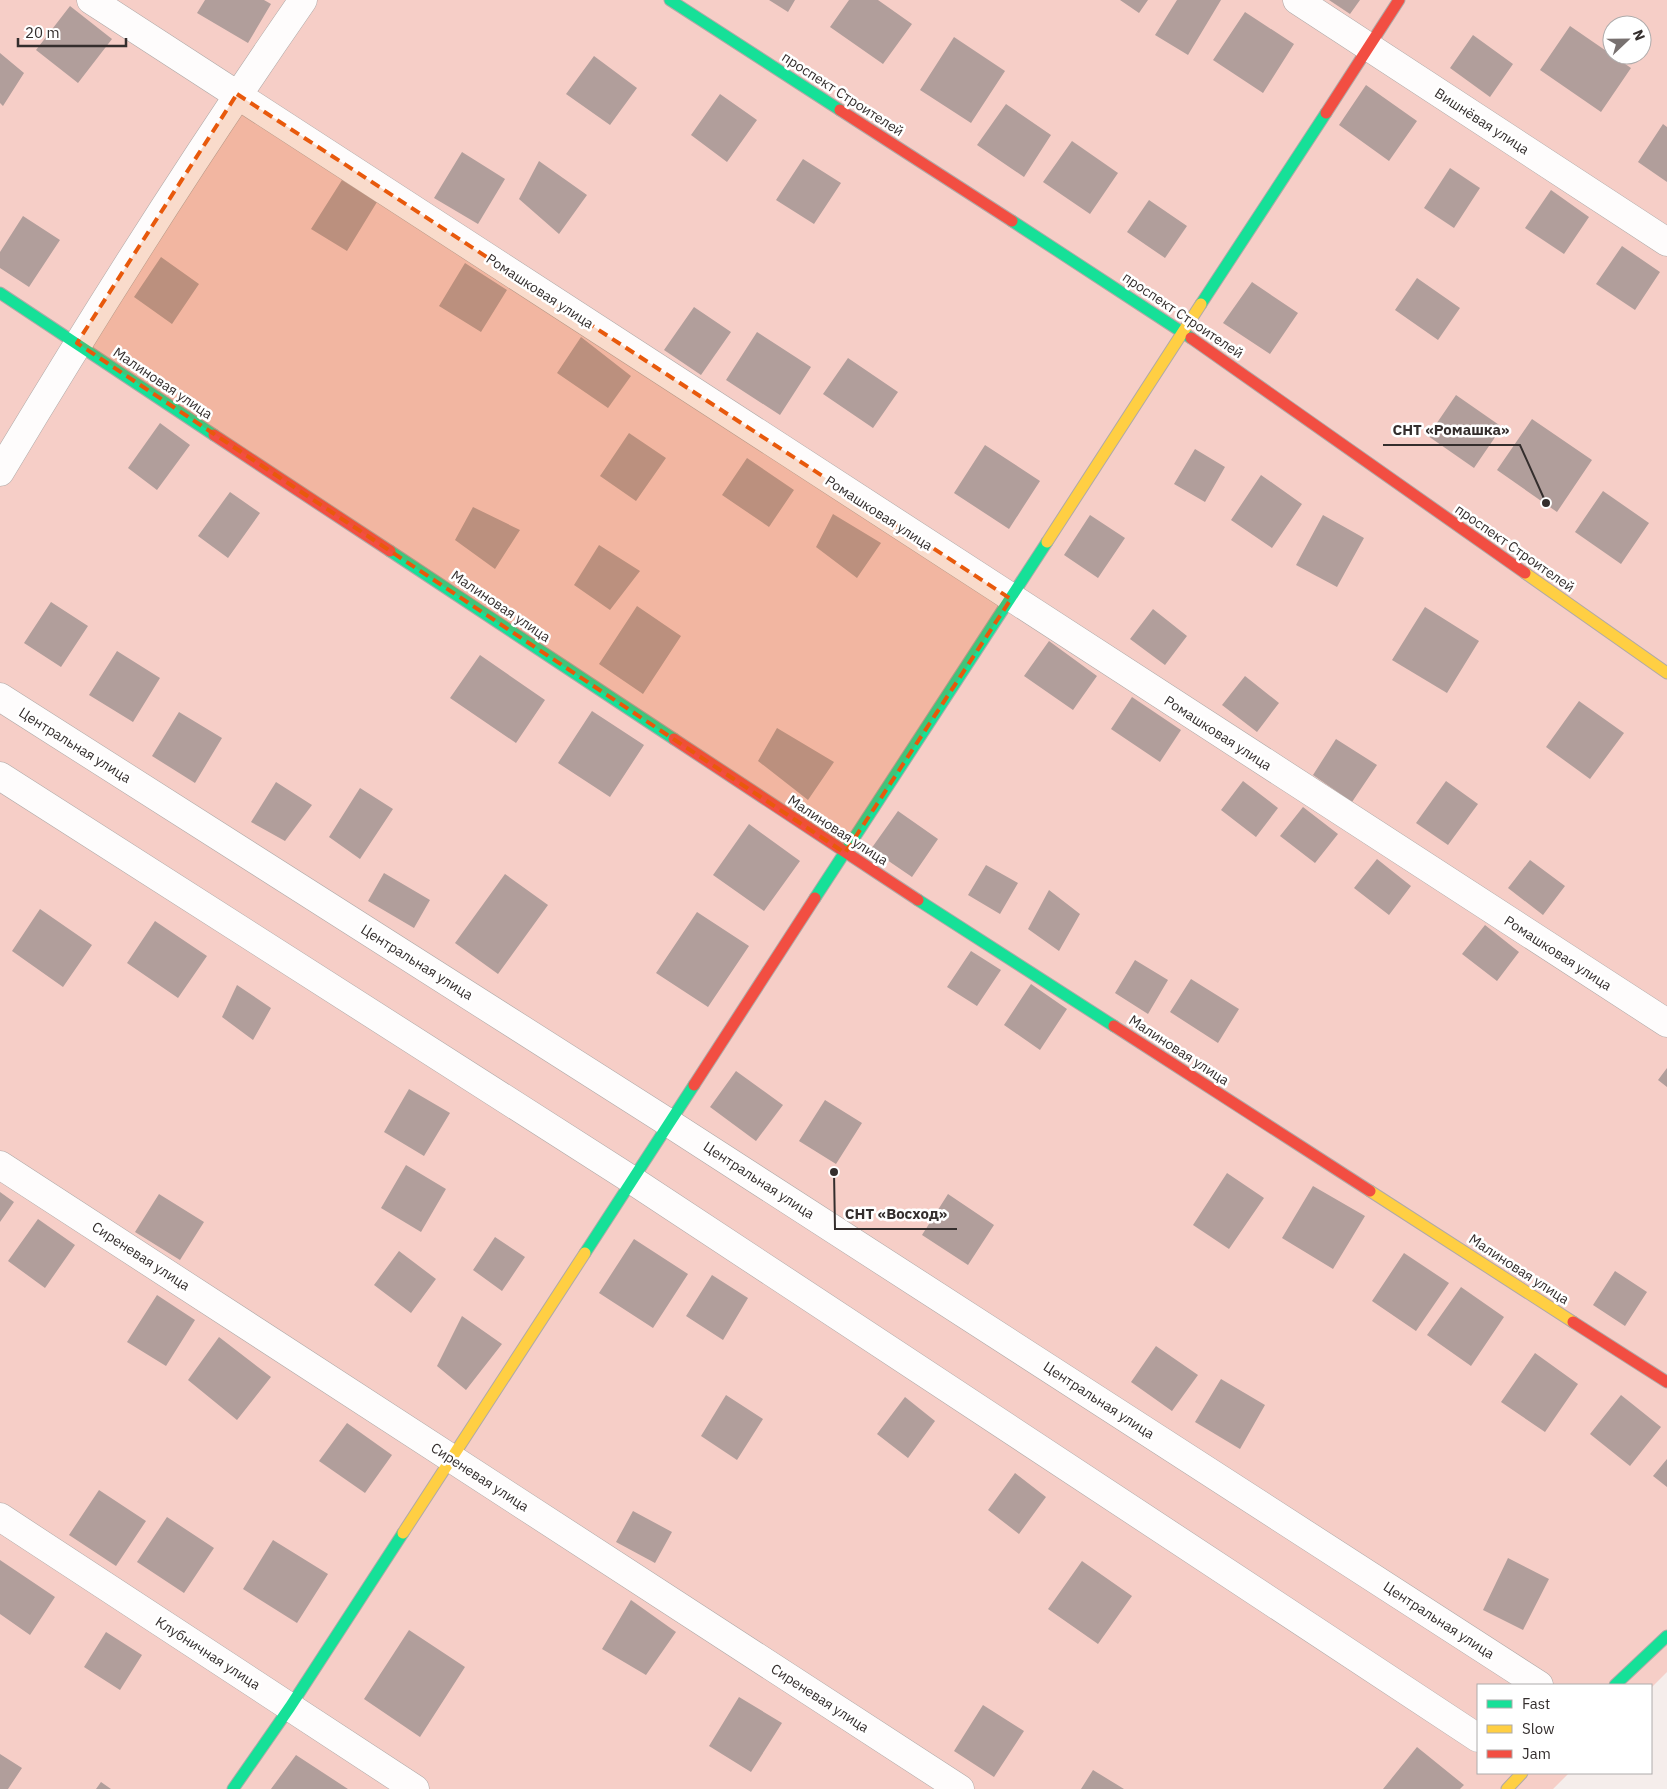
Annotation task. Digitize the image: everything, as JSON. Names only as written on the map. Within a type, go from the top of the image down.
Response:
[{"type":"street","name":"Ромашковая улица","points":[[92,0],[1667,1024]]},
{"type":"street","points":[[0,472],[77,343],[238,94],[302,0]]},
{"type":"street","name":"проспект Строителей","points":[[670,0],[1185,333],[1667,673]]},
{"type":"street","name":"Вишнёвая улица","points":[[1297,0],[1667,242]]},
{"type":"street","points":[[233,1789],[290,1707],[1185,333],[1399,0]]},
{"type":"street","name":"Малиновая улица","points":[[0,293],[845,853],[1667,1382]]},
{"type":"street","name":"Центральная улица","points":[[0,697],[669,1123],[1537,1684]]},
{"type":"street","points":[[0,776],[632,1180],[1477,1737]]},
{"type":"street","name":"Сиреневая улица","points":[[0,1164],[960,1789]]},
{"type":"street","name":"Клубничная улица","points":[[0,1517],[415,1789]]},
{"type":"street","points":[[1615,1684],[1667,1636]]},
{"type":"street","points":[[1507,1789],[1521,1774]]},
{"type":"highlighted area","points":[[237,94],[1011,599],[845,853],[77,343]]},
{"type":"shaded area","points":[[0,0],[1667,0],[1667,1672],[1652,1687],[1652,1684],[1477,1684],[1477,1774],[1568,1774],[1553,1789],[0,1789]]},
{"type":"building","points":[[205,0],[264,0],[271,4],[248,43],[197,13]]},
{"type":"building","points":[[769,0],[795,0],[788,12]]},
{"type":"building","points":[[849,0],[878,0],[912,24],[883,64],[830,27]]},
{"type":"building","points":[[1120,0],[1148,0],[1139,13]]},
{"type":"building","points":[[1177,0],[1221,0],[1188,55],[1155,35]]},
{"type":"building","points":[[1329,0],[1360,0],[1350,14]]},
{"type":"building","points":[[70,6],[112,39],[78,83],[36,50]]},
{"type":"building","points":[[1245,12],[1294,44],[1263,93],[1213,60]]},
{"type":"building","points":[[1570,26],[1602,48],[1602,65],[1627,65],[1631,68],[1601,112],[1540,70]]},
{"type":"building","points":[[1473,35],[1513,64],[1490,97],[1450,68]]},
{"type":"building","points":[[954,37],[1005,71],[971,123],[920,90]]},
{"type":"building","points":[[0,53],[24,73],[3,106],[0,103]]},
{"type":"building","points":[[594,56],[637,88],[610,125],[566,94]]},
{"type":"building","points":[[1366,85],[1417,121],[1389,161],[1339,125]]},
{"type":"building","points":[[720,94],[757,120],[727,162],[691,135]]},
{"type":"building","points":[[1006,104],[1051,135],[1024,177],[977,145]]},
{"type":"building","points":[[1663,124],[1667,127],[1667,182],[1638,162]]},
{"type":"building","points":[[1072,141],[1118,173],[1090,214],[1043,182]]},
{"type":"building","points":[[462,152],[505,179],[478,224],[434,198]]},
{"type":"building","points":[[803,159],[841,183],[814,224],[776,200]]},
{"type":"building","points":[[539,161],[587,195],[559,234],[519,199]]},
{"type":"building","points":[[1450,168],[1480,188],[1454,228],[1424,208]]},
{"type":"building","points":[[342,180],[377,202],[347,251],[311,229]]},
{"type":"building","points":[[1551,190],[1589,217],[1564,254],[1525,228]]},
{"type":"building","points":[[1149,200],[1187,226],[1165,258],[1127,232]]},
{"type":"building","points":[[23,216],[60,240],[29,287],[0,268],[0,252]]},
{"type":"building","points":[[1622,246],[1660,272],[1635,310],[1596,284]]},
{"type":"building","points":[[161,257],[199,284],[172,324],[134,297]]},
{"type":"building","points":[[465,263],[507,290],[481,332],[439,306]]},
{"type":"building","points":[[1417,278],[1460,308],[1438,340],[1395,310]]},
{"type":"building","points":[[1252,282],[1298,313],[1270,354],[1223,323]]},
{"type":"building","points":[[694,307],[731,332],[701,375],[664,350]]},
{"type":"building","points":[[757,332],[811,367],[780,415],[726,380]]},
{"type":"building","points":[[581,337],[631,376],[608,408],[557,373]]},
{"type":"building","points":[[848,358],[898,392],[873,428],[823,394]]},
{"type":"building","points":[[1456,395],[1502,427],[1474,468],[1428,436]]},
{"type":"building","points":[[1532,419],[1592,460],[1557,512],[1497,470]]},
{"type":"building","points":[[160,423],[190,445],[157,490],[128,468]]},
{"type":"building","points":[[629,433],[666,458],[636,501],[600,476]]},
{"type":"building","points":[[985,445],[1040,481],[1009,529],[954,493]]},
{"type":"building","points":[[1195,449],[1225,467],[1205,502],[1174,484]]},
{"type":"building","points":[[747,458],[794,490],[769,527],[722,495]]},
{"type":"building","points":[[1261,475],[1302,504],[1272,548],[1231,520]]},
{"type":"building","points":[[1603,491],[1649,523],[1621,564],[1575,532]]},
{"type":"building","points":[[230,492],[260,513],[228,558],[198,536]]},
{"type":"building","points":[[473,507],[520,530],[495,569],[455,540]]},
{"type":"building","points":[[833,514],[881,543],[857,578],[816,547]]},
{"type":"building","points":[[1090,515],[1125,538],[1098,578],[1064,555]]},
{"type":"building","points":[[1323,515],[1364,538],[1337,587],[1296,565]]},
{"type":"building","points":[[599,545],[640,571],[610,610],[574,585]]},
{"type":"building","points":[[51,602],[88,626],[61,667],[24,643]]},
{"type":"building","points":[[637,606],[681,636],[643,694],[599,664]]},
{"type":"building","points":[[1425,607],[1479,641],[1447,693],[1392,660]]},
{"type":"building","points":[[1153,609],[1187,636],[1165,665],[1130,639]]},
{"type":"building","points":[[1049,641],[1097,676],[1073,710],[1024,676]]},
{"type":"building","points":[[117,651],[160,678],[133,722],[89,695]]},
{"type":"building","points":[[480,655],[545,700],[516,743],[450,698]]},
{"type":"building","points":[[1245,676],[1279,703],[1257,732],[1222,705]]},
{"type":"building","points":[[1132,697],[1181,730],[1160,762],[1111,729]]},
{"type":"building","points":[[1579,701],[1624,733],[1590,779],[1546,747]]},
{"type":"building","points":[[592,711],[644,745],[610,797],[558,763]]},
{"type":"building","points":[[179,712],[222,738],[195,783],[152,756]]},
{"type":"building","points":[[777,728],[834,762],[808,800],[758,761]]},
{"type":"building","points":[[1336,739],[1377,765],[1352,802],[1313,775]]},
{"type":"building","points":[[1243,781],[1278,808],[1256,837],[1221,810]]},
{"type":"building","points":[[1446,781],[1478,804],[1448,845],[1416,823]]},
{"type":"building","points":[[276,782],[312,805],[285,841],[251,822]]},
{"type":"building","points":[[360,788],[393,809],[360,859],[329,837]]},
{"type":"building","points":[[1303,807],[1338,834],[1315,863],[1280,836]]},
{"type":"building","points":[[898,811],[938,839],[912,877],[871,849]]},
{"type":"building","points":[[749,824],[800,861],[764,911],[713,875]]},
{"type":"building","points":[[1377,859],[1411,886],[1389,915],[1354,888]]},
{"type":"building","points":[[1530,860],[1565,886],[1543,915],[1508,888]]},
{"type":"building","points":[[986,865],[1018,883],[1000,914],[968,895]]},
{"type":"building","points":[[384,873],[430,900],[414,928],[368,901]]},
{"type":"building","points":[[505,874],[548,905],[498,974],[455,943]]},
{"type":"building","points":[[1049,890],[1080,914],[1059,951],[1028,929]]},
{"type":"building","points":[[40,909],[92,945],[63,987],[12,951]]},
{"type":"building","points":[[697,912],[749,946],[708,1007],[656,973]]},
{"type":"building","points":[[155,921],[207,956],[178,998],[127,963]]},
{"type":"building","points":[[1485,925],[1519,952],[1497,981],[1462,954]]},
{"type":"building","points":[[971,951],[1001,970],[977,1006],[947,987]]},
{"type":"building","points":[[1135,960],[1168,980],[1148,1014],[1115,993]]},
{"type":"building","points":[[1191,979],[1239,1009],[1218,1043],[1170,1012]]},
{"type":"building","points":[[1031,984],[1067,1009],[1040,1050],[1004,1025]]},
{"type":"building","points":[[237,985],[271,1008],[253,1040],[222,1017]]},
{"type":"building","points":[[1667,1068],[1667,1087],[1658,1080]]},
{"type":"building","points":[[736,1071],[783,1105],[756,1141],[710,1107]]},
{"type":"building","points":[[409,1089],[450,1113],[424,1156],[384,1132]]},
{"type":"building","points":[[825,1100],[862,1123],[836,1164],[799,1141]]},
{"type":"building","points":[[406,1165],[446,1189],[421,1232],[381,1208]]},
{"type":"building","points":[[1227,1173],[1264,1198],[1229,1249],[1193,1225]]},
{"type":"building","points":[[1313,1186],[1365,1216],[1333,1269],[1282,1238]]},
{"type":"building","points":[[0,1192],[14,1202],[0,1222]]},
{"type":"building","points":[[159,1194],[204,1222],[180,1260],[135,1232]]},
{"type":"building","points":[[948,1194],[994,1225],[968,1265],[922,1235]]},
{"type":"building","points":[[38,1219],[75,1245],[45,1288],[8,1261]]},
{"type":"building","points":[[495,1237],[525,1257],[502,1291],[473,1270]]},
{"type":"building","points":[[634,1239],[688,1274],[653,1328],[599,1293]]},
{"type":"building","points":[[399,1251],[436,1279],[411,1313],[374,1285]]},
{"type":"building","points":[[1404,1253],[1449,1283],[1416,1331],[1372,1301]]},
{"type":"building","points":[[1615,1271],[1647,1292],[1625,1326],[1593,1305]]},
{"type":"building","points":[[712,1275],[748,1298],[723,1340],[686,1316]]},
{"type":"building","points":[[1461,1287],[1504,1317],[1471,1366],[1427,1335]]},
{"type":"building","points":[[157,1295],[195,1320],[166,1366],[127,1342]]},
{"type":"building","points":[[462,1316],[502,1344],[466,1390],[437,1366]]},
{"type":"building","points":[[219,1337],[271,1377],[237,1420],[188,1380]]},
{"type":"building","points":[[1156,1346],[1198,1375],[1172,1411],[1131,1382]]},
{"type":"building","points":[[1535,1353],[1578,1384],[1545,1432],[1501,1402]]},
{"type":"building","points":[[1221,1379],[1265,1405],[1240,1449],[1195,1422]]},
{"type":"building","points":[[726,1395],[763,1419],[737,1460],[701,1436]]},
{"type":"building","points":[[1621,1395],[1661,1427],[1630,1466],[1590,1434]]},
{"type":"building","points":[[905,1397],[935,1421],[908,1458],[877,1434]]},
{"type":"building","points":[[347,1423],[392,1455],[365,1493],[319,1461]]},
{"type":"building","points":[[1667,1459],[1667,1487],[1653,1476]]},
{"type":"building","points":[[1015,1473],[1046,1497],[1019,1534],[988,1510]]},
{"type":"building","points":[[99,1490],[146,1521],[116,1566],[69,1535]]},
{"type":"building","points":[[633,1511],[672,1532],[655,1563],[616,1542]]},
{"type":"building","points":[[167,1517],[214,1548],[184,1593],[137,1562]]},
{"type":"building","points":[[273,1540],[328,1574],[297,1623],[243,1589]]},
{"type":"building","points":[[1508,1558],[1549,1579],[1523,1630],[1483,1610]]},
{"type":"building","points":[[0,1560],[55,1597],[30,1635],[0,1614]]},
{"type":"building","points":[[1082,1561],[1132,1596],[1098,1644],[1048,1609]]},
{"type":"building","points":[[631,1600],[676,1632],[646,1675],[602,1649]]},
{"type":"building","points":[[409,1630],[465,1667],[420,1737],[364,1699]]},
{"type":"building","points":[[106,1632],[142,1655],[120,1690],[84,1667]]},
{"type":"building","points":[[739,1697],[782,1723],[751,1772],[709,1746]]},
{"type":"building","points":[[983,1705],[1024,1731],[994,1777],[954,1751]]},
{"type":"building","points":[[1417,1747],[1464,1785],[1460,1789],[1383,1789]]},
{"type":"building","points":[[0,1754],[22,1768],[8,1789],[0,1789]]},
{"type":"building","points":[[296,1755],[348,1789],[271,1789]]},
{"type":"building","points":[[1093,1770],[1124,1789],[1081,1789]]},
{"type":"building","points":[[101,1782],[111,1789],[96,1789]]},
{"type":"traffic: fast","points":[[670,0],[840,110]]},
{"type":"traffic: fast","points":[[1201,304],[1326,113]]},
{"type":"traffic: fast","points":[[1012,221],[1191,338]]},
{"type":"traffic: fast","points":[[0,293],[214,435]]},
{"type":"traffic: fast","points":[[815,898],[1047,542]]},
{"type":"traffic: fast","points":[[390,551],[674,739]]},
{"type":"traffic: fast","points":[[918,900],[1114,1026]]},
{"type":"traffic: fast","points":[[585,1253],[694,1085]]},
{"type":"traffic: fast","points":[[233,1789],[290,1707],[403,1533]]},
{"type":"traffic: fast","points":[[1616,1684],[1667,1636]]},
{"type":"traffic: slow","points":[[1047,542],[1201,304]]},
{"type":"traffic: slow","points":[[1525,573],[1667,673]]},
{"type":"traffic: slow","points":[[1370,1191],[1573,1322]]},
{"type":"traffic: slow","points":[[403,1533],[585,1253]]},
{"type":"traffic: slow","points":[[1507,1789],[1521,1774]]},
{"type":"traffic: jam","points":[[1326,113],[1399,0]]},
{"type":"traffic: jam","points":[[840,110],[1012,221]]},
{"type":"traffic: jam","points":[[1191,338],[1525,573]]},
{"type":"traffic: jam","points":[[214,435],[390,551]]},
{"type":"traffic: jam","points":[[674,739],[918,900]]},
{"type":"traffic: jam","points":[[694,1085],[815,898]]},
{"type":"traffic: jam","points":[[1114,1026],[1370,1191]]},
{"type":"traffic: jam","points":[[1573,1322],[1667,1382]]},
{"type":"place","name":"СНТ «Ромашка»","points":[[1546,503]]},
{"type":"place","name":"СНТ «Восход»","points":[[834,1172]]}]
